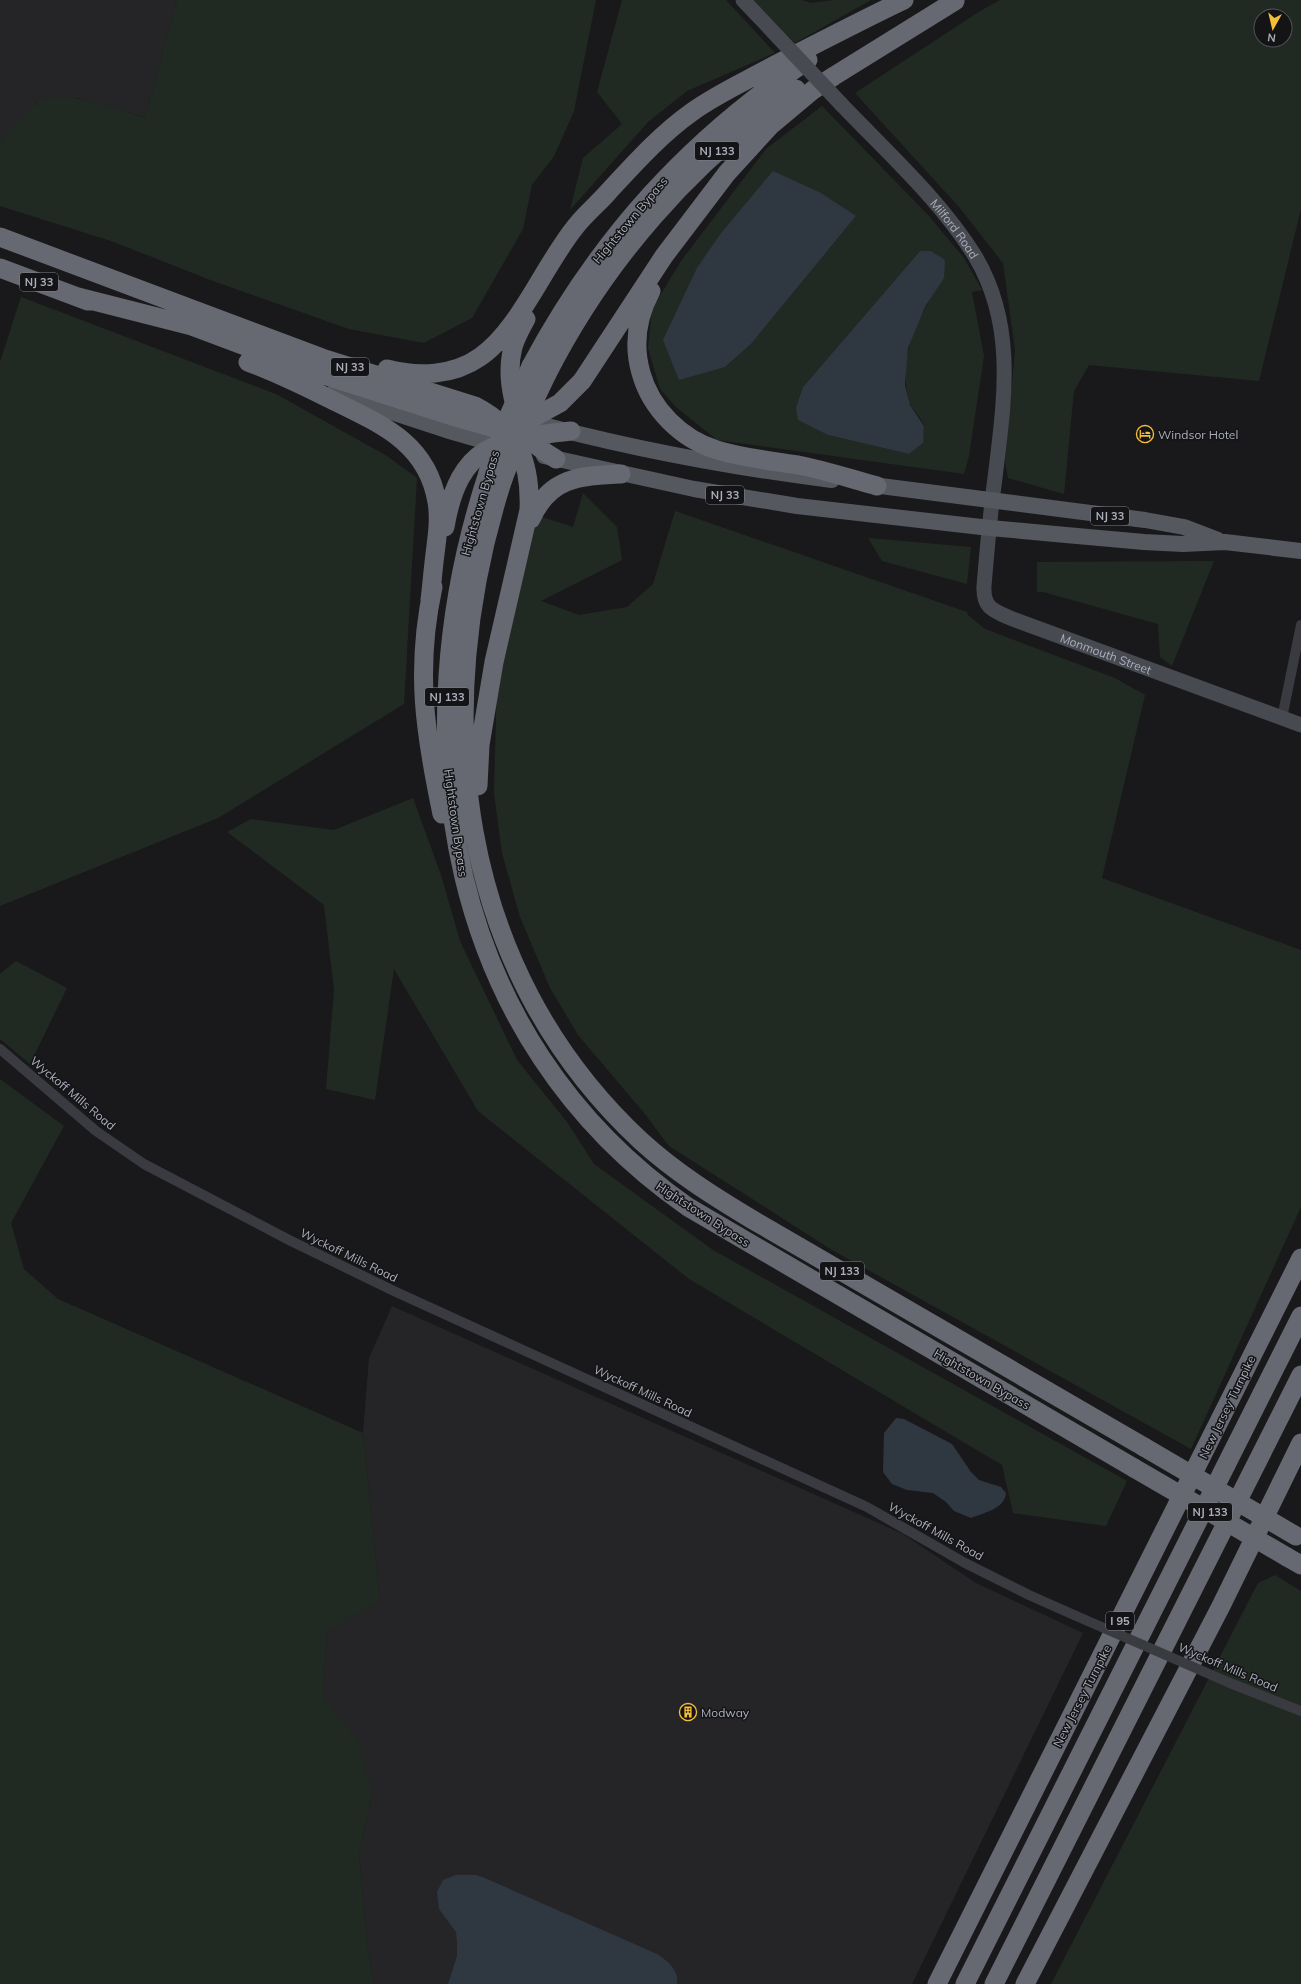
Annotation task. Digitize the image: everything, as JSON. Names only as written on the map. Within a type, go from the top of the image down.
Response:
[{"type":"highway","points":[[227,322],[307,341],[397,371],[430,374],[460,368],[486,353],[502,337],[576,226],[650,147],[694,111],[757,75],[904,0]]},
{"type":"highway","name":"Hightstown Bypass","points":[[539,370],[561,313],[595,261],[636,210],[682,160],[725,121],[766,88],[807,60],[908,0]]},
{"type":"highway","points":[[430,600],[446,518],[454,493],[472,462],[482,452],[517,433],[560,403],[582,381],[652,273],[727,173],[770,126],[813,90],[956,0]]},
{"type":"highway","name":"Hightstown Bypass","points":[[956,0],[867,45],[812,78],[754,120],[713,155],[674,192],[626,250],[539,370],[506,422],[486,540],[473,604],[466,668],[464,714],[465,758],[470,814],[482,874],[491,906],[516,970],[558,1044],[578,1072],[605,1104],[659,1156],[696,1184],[738,1211],[1299,1538]]},
{"type":"highway","points":[[727,173],[685,240],[655,283],[645,303],[639,322],[636,345],[639,367],[646,388],[658,410],[684,434],[706,446],[726,453],[800,466],[877,486]]},
{"type":"highway","points":[[491,906],[478,803],[479,757],[494,662],[526,532],[530,489],[517,433],[510,374],[512,356],[516,337],[554,271],[610,191]]},
{"type":"highway","name":"NJ 33","points":[[1,237],[322,358],[475,406],[493,416],[517,433]]},
{"type":"highway","name":"NJ 33","points":[[0,268],[271,370]]},
{"type":"highway","points":[[78,297],[192,326],[346,383],[480,424],[517,433],[571,431]]},
{"type":"highway","points":[[271,370],[383,426],[408,445],[420,459],[433,485],[438,508],[438,532],[425,637],[423,671],[427,739],[455,878],[476,924]]},
{"type":"highway","points":[[517,433],[556,459]]},
{"type":"highway","points":[[526,532],[537,506],[546,495],[557,486],[581,477],[621,474]]},
{"type":"highway","name":"Hightstown Bypass","points":[[496,476],[470,534],[458,591],[451,642],[447,706],[449,772],[454,824],[461,867],[476,924],[487,955],[509,1004],[543,1063],[585,1117],[609,1142],[647,1177],[679,1201],[717,1226],[1294,1561]]},
{"type":"highway","name":"New Jersey Turnpike","points":[[937,1984],[1301,1258]]},
{"type":"highway","name":"New Jersey Turnpike","points":[[964,1984],[1301,1316]]},
{"type":"highway","points":[[994,1984],[1301,1375]]},
{"type":"highway","points":[[1025,1984],[1221,1606],[1301,1442]]},
{"type":"main road","name":"NJ 33","points":[[271,370],[382,410],[517,433]]},
{"type":"main road","name":"NJ 33","points":[[571,431],[708,460],[783,473],[1131,518],[1184,527],[1226,542]]},
{"type":"main road","name":"NJ 33","points":[[556,459],[621,474],[763,501],[990,528],[1144,542],[1183,544],[1226,542],[1301,551]]},
{"type":"street","name":"Milford Road","points":[[743,0],[950,220],[975,258],[988,284],[1000,328],[1005,374],[990,528]]},
{"type":"street","name":"Monmouth Street","points":[[990,528],[984,596],[985,601],[991,609],[1010,618],[1301,725]]},
{"type":"street","points":[[1282,718],[1301,625]]},
{"type":"street","name":"Wyckoff Mills Road","points":[[0,1049],[96,1131],[144,1164],[291,1241],[389,1288],[867,1508],[965,1564],[1030,1595],[1230,1683],[1301,1711]]},
{"type":"shaded area","points":[[0,0],[177,0],[145,117],[77,98],[36,103],[0,141]]},
{"type":"shaded area","points":[[177,0],[596,0],[574,111],[554,156],[532,185],[523,229],[472,318],[424,343],[349,329],[213,281],[111,241],[0,206],[0,141],[23,115],[37,103],[63,97],[91,101],[145,117]]},
{"type":"shaded area","points":[[622,0],[726,0],[775,53],[687,91],[648,122],[570,210],[583,158],[622,124],[597,92]]},
{"type":"shaded area","points":[[752,0],[801,0],[811,3],[834,0],[871,0],[795,43]]},
{"type":"shaded area","points":[[1000,0],[1301,0],[1301,209],[1259,381],[1089,365],[1074,391],[1064,494],[1008,478],[1005,461],[1015,350],[1003,263],[959,207],[855,93],[980,11]]},
{"type":"shaded area","points":[[822,106],[929,216],[964,258],[982,290],[972,292],[984,356],[969,456],[964,474],[717,440],[676,407],[660,389],[648,348],[652,309],[681,261],[766,149]],"holes":[[[756,193],[856,216],[751,344],[725,367],[707,371],[710,251],[721,233]],[[920,251],[931,251],[943,278],[919,321],[912,336],[908,351],[906,384],[909,401],[924,425],[922,443],[909,454],[828,435],[803,387]]]},
{"type":"shaded area","points":[[773,171],[821,193],[856,216],[751,344],[725,367],[679,380],[663,340],[697,268],[721,233]]},
{"type":"shaded area","points":[[920,251],[931,251],[945,260],[944,278],[925,307],[908,348],[905,385],[910,405],[924,426],[923,443],[909,454],[828,435],[798,420],[796,408],[803,387]]},
{"type":"shaded area","points":[[21,297],[276,394],[387,456],[417,478],[404,704],[218,818],[0,906],[0,362]]},
{"type":"shaded area","points":[[583,493],[617,527],[622,560],[541,601],[579,615],[627,607],[653,584],[675,511],[967,612],[968,615],[985,629],[1115,678],[1145,695],[1102,878],[1301,950],[1301,1207],[1191,1449],[832,1250],[669,1146],[645,1114],[578,1035],[550,988],[520,917],[502,853],[494,793],[497,680],[536,515],[573,527]]},
{"type":"shaded area","points":[[868,538],[971,547],[967,584],[882,561]]},
{"type":"shaded area","points":[[1214,561],[1172,666],[1160,657],[1158,624],[1043,592],[1037,592],[1037,562]]},
{"type":"shaded area","points":[[413,798],[441,875],[460,941],[517,1060],[567,1122],[594,1164],[713,1250],[1127,1481],[1106,1526],[1013,1513],[1002,1465],[689,1279],[478,1111],[394,969],[375,1100],[326,1089],[334,990],[324,905],[227,832],[251,819],[334,830]]},
{"type":"shaded area","points":[[16,961],[67,988],[30,1064],[0,1039],[0,974]]},
{"type":"shaded area","points":[[0,1079],[64,1126],[11,1223],[24,1269],[58,1299],[363,1433],[380,1602],[327,1630],[323,1697],[358,1741],[372,1794],[359,1855],[368,1950],[374,1984],[0,1984]]},
{"type":"shaded area","points":[[392,1306],[903,1534],[976,1583],[1083,1633],[912,1984],[374,1984],[368,1950],[359,1855],[372,1794],[323,1697],[327,1629],[380,1602],[363,1433],[369,1358]]},
{"type":"shaded area","points":[[896,1418],[904,1419],[952,1444],[971,1472],[979,1480],[1001,1487],[1006,1493],[1002,1503],[993,1510],[971,1518],[954,1511],[946,1502],[933,1493],[907,1490],[892,1484],[883,1472],[884,1433]]},
{"type":"shaded area","points":[[1275,1575],[1301,1591],[1301,1984],[1051,1984],[1258,1583]]},
{"type":"shaded area","points":[[456,1875],[476,1875],[485,1878],[657,1954],[672,1966],[676,1974],[677,1984],[448,1984],[457,1956],[456,1932],[439,1909],[437,1892],[443,1880]]},
{"type":"place","name":"Windsor Hotel","points":[[1145,434]]},
{"type":"place","name":"Modway","points":[[688,1712]]}]
